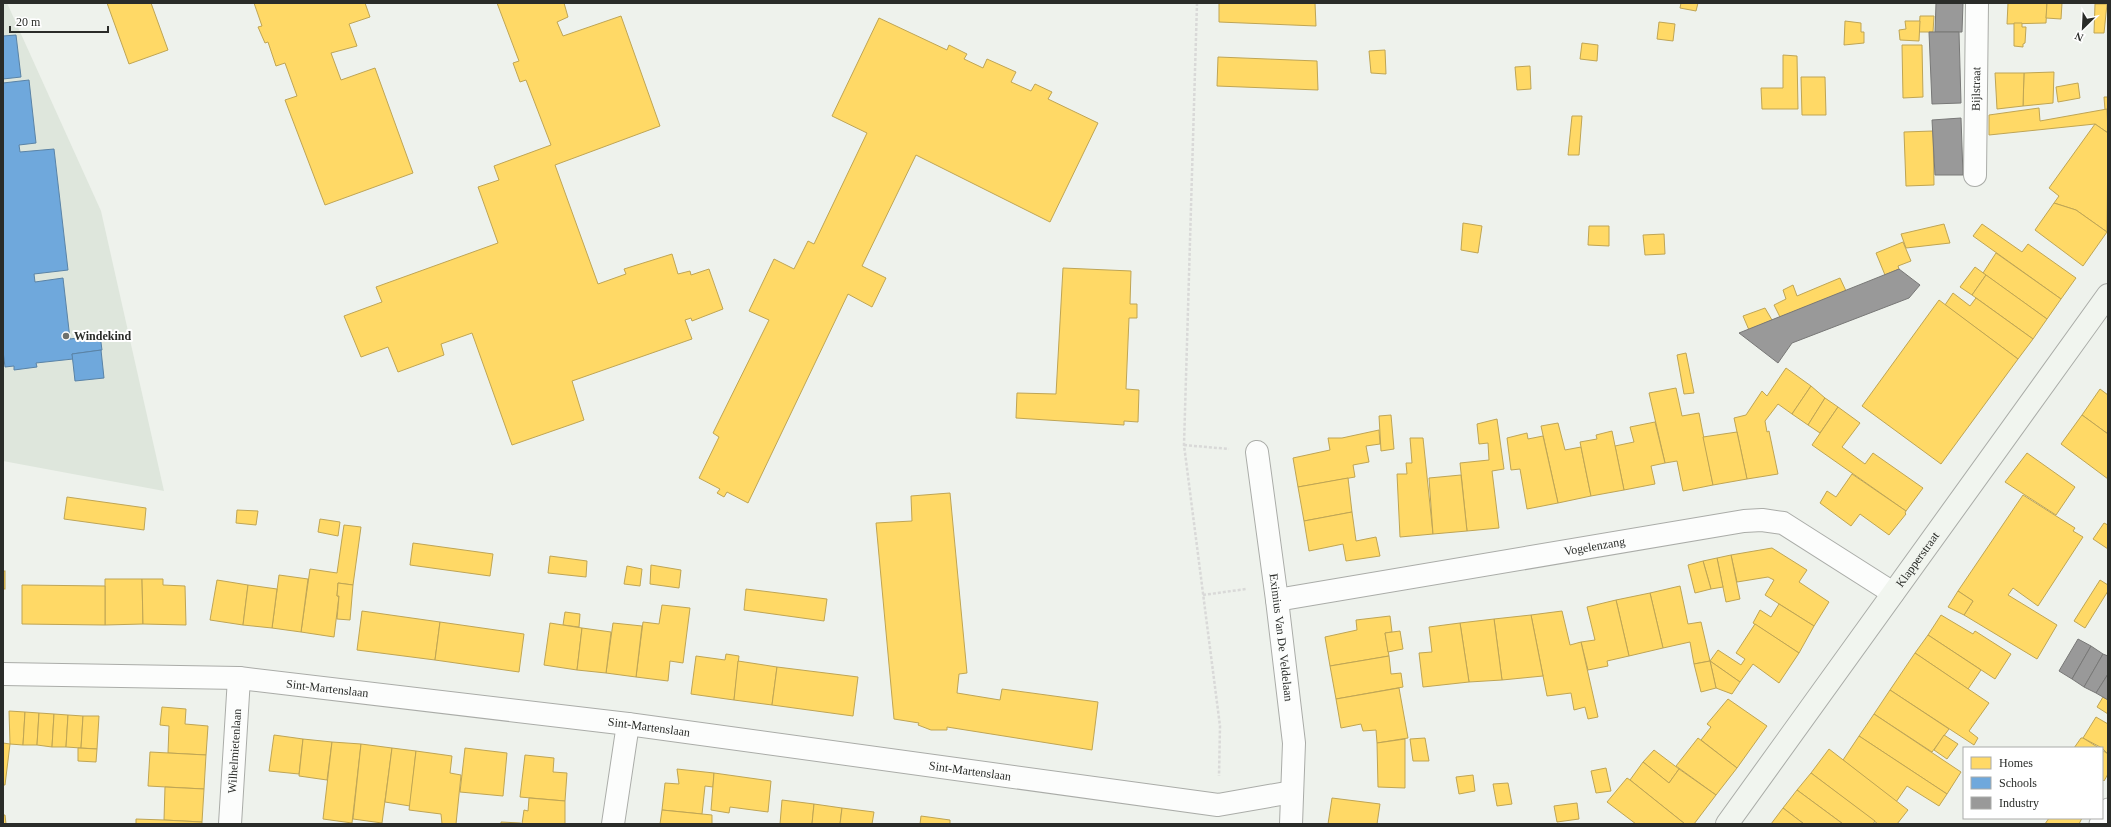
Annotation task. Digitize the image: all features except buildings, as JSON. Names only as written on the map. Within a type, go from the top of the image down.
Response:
[{"type":"street","name":"Bijlstraat","points":[[1975,175],[1977,3]]},
{"type":"street","name":"Klapperstraat","points":[[1727,824],[2108,295]]},
{"type":"street","name":"Eximius Van De Veldelaan","points":[[1256,452],[1276,592],[1294,743],[1291,824]]},
{"type":"street","name":"Vogelenzang","points":[[1276,592],[1744,521],[1762,520],[1783,523],[1800,532],[1893,593]]},
{"type":"street","name":"Sint-Martenslaan","points":[[3,674],[239,678],[628,724],[1218,805],[1292,792]]},
{"type":"street","name":"Wilhelmietenlaan","points":[[230,824],[239,678]]},
{"type":"street","points":[[613,824],[628,724]]},
{"type":"lane","points":[[2103,817],[2108,808]]},
{"type":"path","points":[[1197,3],[1184,445],[1220,726],[1218,805]]},
{"type":"path","points":[[1184,445],[1256,452]]},
{"type":"path","points":[[1203,595],[1276,592]]},
{"type":"shaded area","name":"Windekind","points":[[3,3],[7,3],[101,211],[164,491],[3,461]]},
{"type":"place","name":"Windekind","points":[[66,336]]}]
